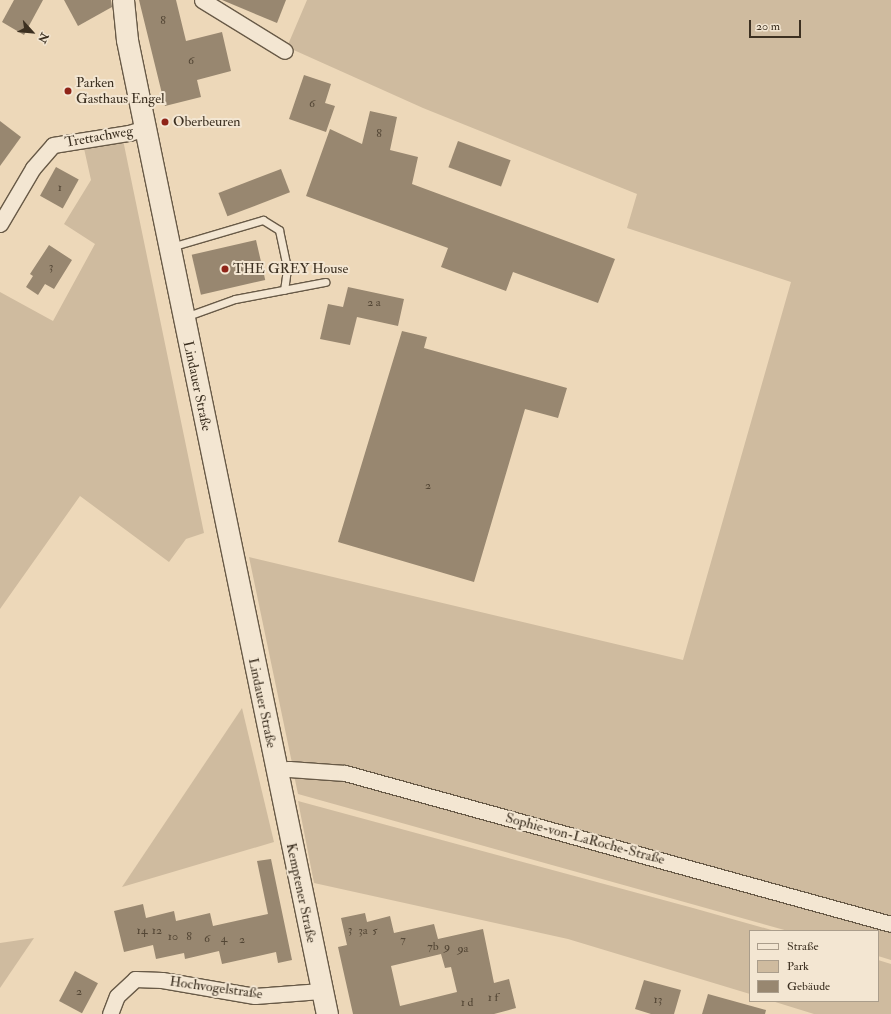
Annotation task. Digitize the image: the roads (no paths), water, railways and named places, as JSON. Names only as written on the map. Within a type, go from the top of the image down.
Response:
[{"type":"main road","name":"Lindauer Straße","points":[[123,0],[127,40],[276,771]]},
{"type":"main road","name":"Kemptener Straße","points":[[276,771],[326,1014]]},
{"type":"street","points":[[202,0],[285,51]]},
{"type":"street","name":"Trettachweg","points":[[0,224],[33,168],[53,145],[129,133],[145,128]]},
{"type":"street","name":"Sophie-von-LaRoche-Straße","points":[[276,771],[289,769],[344,773],[891,924]]},
{"type":"street","name":"Hochvogelstraße","points":[[110,1014],[117,996],[135,979],[162,980],[255,996],[321,991]]},
{"type":"lane","points":[[169,247],[263,220],[279,230],[287,269],[284,290]]},
{"type":"lane","points":[[183,318],[235,299],[325,282]]},
{"type":"place","name":"Parken Gasthaus Engel","points":[[68,91]]},
{"type":"place","name":"Oberbeuren","points":[[165,122]]},
{"type":"place","name":"THE GREY House","points":[[225,269]]}]
